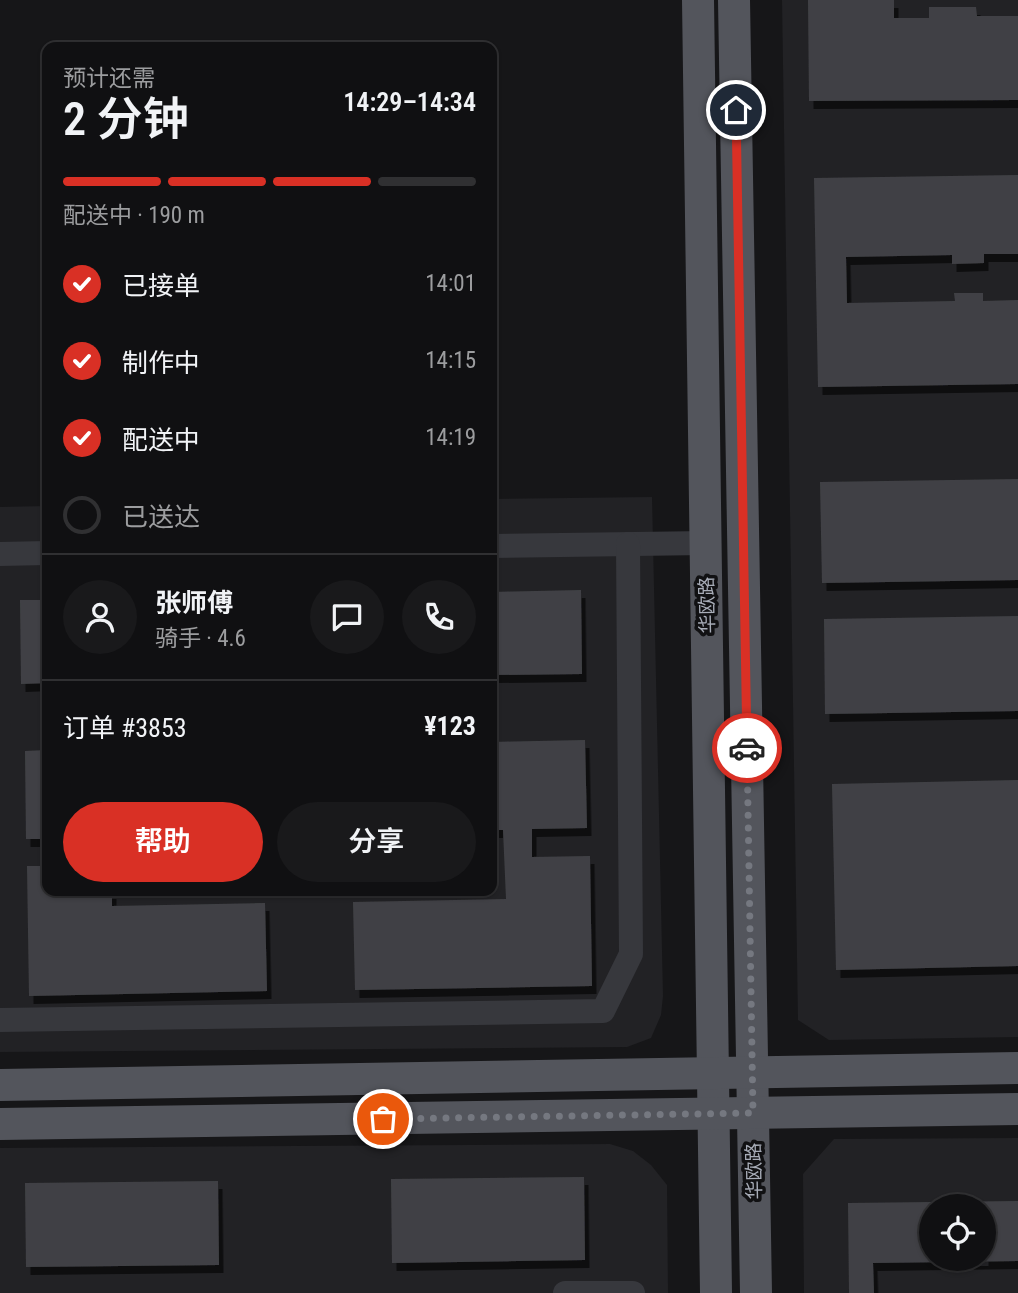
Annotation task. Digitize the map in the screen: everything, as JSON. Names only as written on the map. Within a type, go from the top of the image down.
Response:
[{"type":"main road","name":"华欧路","points":[[698,0],[716,1293]]},
{"type":"main road","name":"华欧路","points":[[734,0],[756,1293]]},
{"type":"main road","points":[[0,1084],[1018,1068]]},
{"type":"main road","points":[[0,1124],[1018,1109]]},
{"type":"lane","points":[[497,546],[706,543]]},
{"type":"lane","points":[[0,1020],[603,1011],[631,954],[628,544]]},
{"type":"lane","points":[[0,554],[42,553]]},
{"type":"lane","points":[[565,1293],[632,1293]]},
{"type":"shaded area","points":[[782,0],[1018,0],[1018,1037],[829,1040],[798,1020]]},
{"type":"shaded area","points":[[652,497],[663,996],[661,1015],[651,1038],[627,1047],[0,1052],[0,507],[42,506],[42,896],[497,896],[497,499]]},
{"type":"shaded area","points":[[1018,1138],[1018,1293],[804,1293],[803,1174],[834,1139]]},
{"type":"shaded area","points":[[610,1144],[633,1151],[651,1165],[667,1185],[668,1293],[0,1293],[0,1148]]},
{"type":"building","points":[[808,0],[894,0],[894,18],[929,18],[929,7],[976,7],[977,16],[1018,16],[1018,100],[809,101]]},
{"type":"building","points":[[1018,175],[1018,254],[984,254],[984,263],[952,264],[952,255],[846,257],[847,303],[955,301],[954,293],[983,293],[983,301],[1018,300],[1018,384],[818,387],[814,178]]},
{"type":"building","points":[[1018,479],[1018,580],[822,583],[820,482]]},
{"type":"building","points":[[581,590],[582,674],[497,675],[497,592]]},
{"type":"building","points":[[20,600],[42,600],[42,683],[21,684]]},
{"type":"building","points":[[1018,616],[1018,711],[825,714],[824,619]]},
{"type":"building","points":[[585,740],[587,828],[532,829],[532,857],[590,856],[592,986],[355,990],[353,902],[506,899],[503,830],[497,830],[497,742]]},
{"type":"building","points":[[42,750],[42,839],[26,839],[25,751]]},
{"type":"building","points":[[1018,780],[1018,966],[836,970],[832,784]]},
{"type":"building","points":[[27,866],[42,866],[42,896],[112,896],[112,906],[265,903],[267,991],[29,996]]},
{"type":"building","points":[[584,1177],[585,1260],[392,1263],[391,1179]]},
{"type":"building","points":[[218,1181],[219,1265],[26,1267],[25,1183]]},
{"type":"building","points":[[996,1201],[1018,1201],[1018,1261],[996,1261]]},
{"type":"building","points":[[919,1202],[919,1262],[873,1263],[874,1293],[849,1293],[848,1203]]},
{"type":"way so far","points":[[383,1119],[753,1113],[747,748]]},
{"type":"route","points":[[736,110],[747,748]]}]
